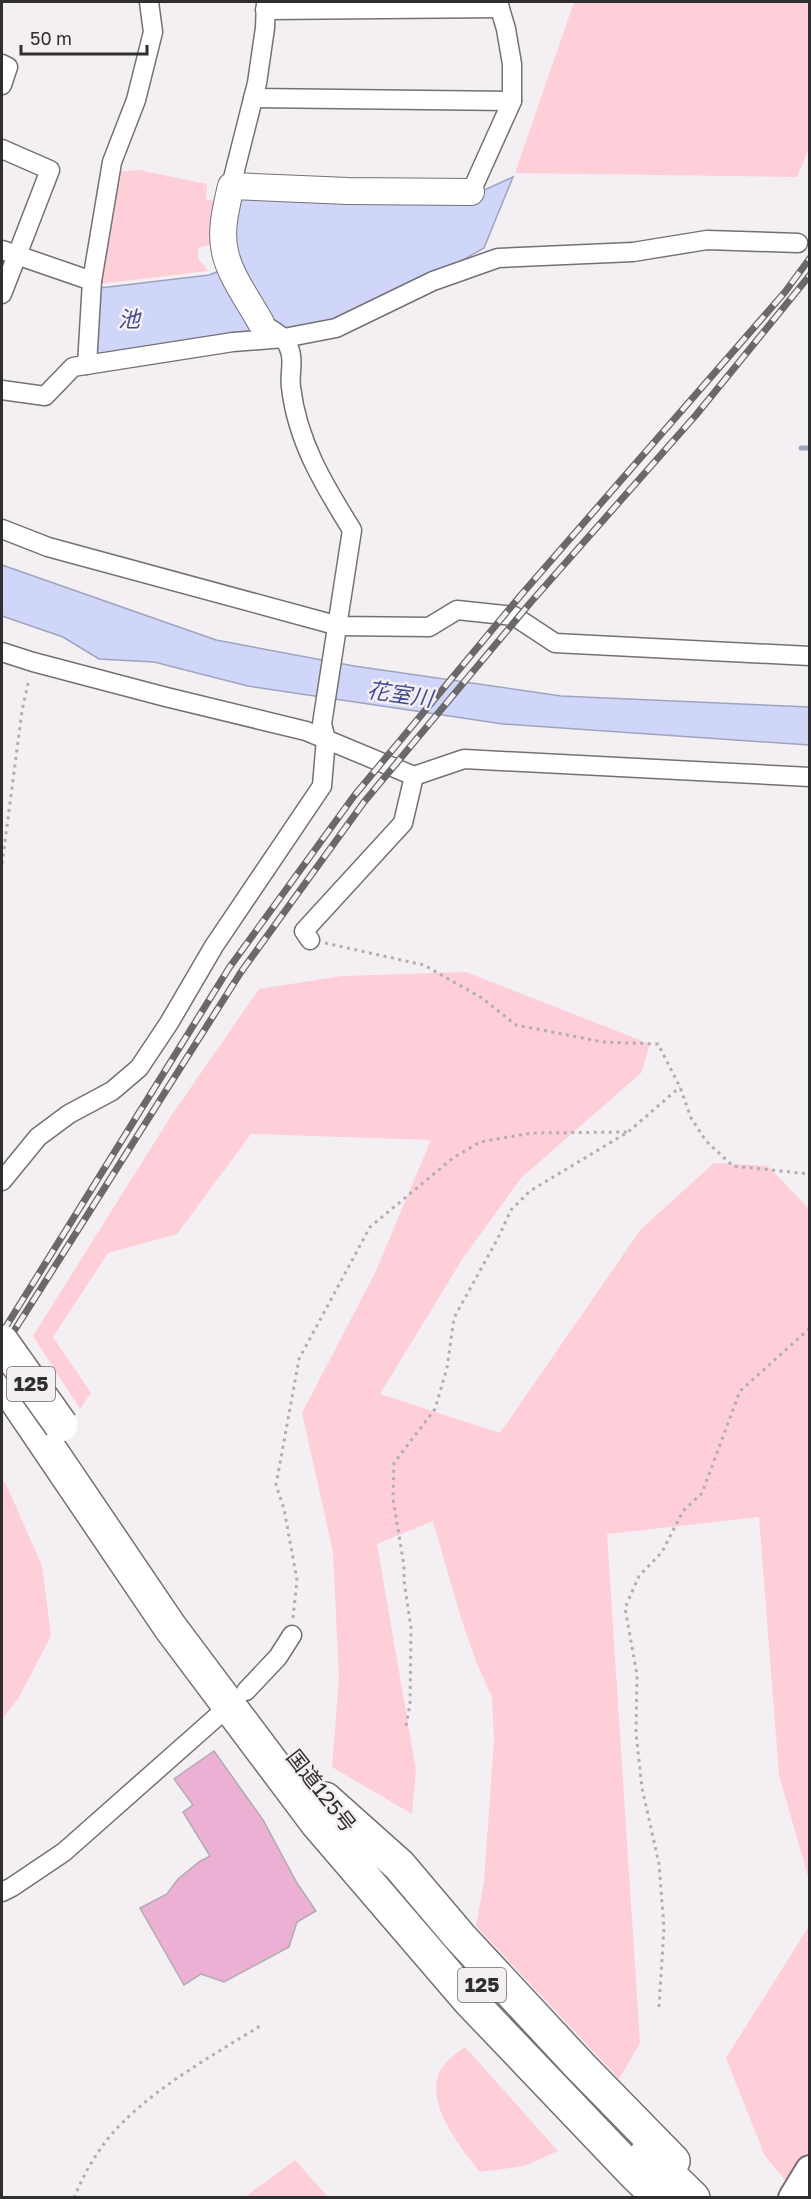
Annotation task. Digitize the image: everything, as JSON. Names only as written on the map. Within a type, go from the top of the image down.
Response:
[{"type":"highway","name":"国道125号","points":[[2,1342],[51,1431]]},
{"type":"highway","name":"国道125号","points":[[2,1379],[51,1431],[185,1609],[237,1698],[321,1811],[469,2000],[660,2198]]},
{"type":"highway","points":[[321,1811],[399,1865],[460,1937],[572,2058],[712,2198]]},
{"type":"highway","name":"国道125号","points":[[642,2177],[693,2198]]},
{"type":"main road","points":[[793,2198],[810,2170]]},
{"type":"street","points":[[87,364],[92,281],[112,162],[136,100],[153,32],[149,2]]},
{"type":"street","points":[[2,1181],[38,1137],[69,1114],[112,1091],[139,1068],[169,1023],[214,946],[322,786],[324,732],[352,530],[324,485],[304,443],[291,387],[291,352],[284,338],[261,323],[229,265],[225,250],[224,220],[231,186],[253,98],[266,6],[499,5],[512,64],[512,101],[471,192],[348,191],[231,186]]},
{"type":"street","points":[[2,64],[8,67],[2,85]]},
{"type":"street","points":[[253,98],[512,101]]},
{"type":"street","points":[[2,149],[50,170],[9,253],[2,294]]},
{"type":"street","points":[[2,390],[45,396],[73,367],[233,342],[284,338],[336,328],[433,281],[498,258],[633,252],[707,240],[798,243]]},
{"type":"street","points":[[9,253],[92,281]]},
{"type":"street","points":[[2,529],[48,547],[337,630],[429,627],[457,610],[514,616],[555,643],[810,656]]},
{"type":"street","points":[[2,652],[33,662],[306,731],[324,732],[414,776],[464,759],[810,777]]},
{"type":"street","points":[[310,940],[304,931],[403,823],[414,776]]},
{"type":"street","points":[[2,1892],[64,1852],[237,1698],[279,1657],[292,1635]]},
{"type":"path","points":[[2,864],[22,711],[33,662]]},
{"type":"path","points":[[310,940],[424,965],[482,998],[516,1024],[603,1042],[658,1044],[705,1141],[733,1166],[810,1174]]},
{"type":"path","points":[[406,1726],[410,1704],[411,1628],[393,1499],[394,1463],[435,1409],[447,1368],[454,1318],[511,1210],[530,1191],[628,1132],[680,1087]]},
{"type":"path","points":[[292,1635],[297,1580],[284,1509],[276,1485],[299,1359],[370,1227],[453,1158],[480,1142],[531,1133],[628,1132]]},
{"type":"path","points":[[659,2007],[664,1928],[659,1864],[642,1788],[636,1733],[637,1674],[625,1608],[639,1576],[662,1552],[683,1511],[702,1493],[740,1391],[810,1328]]},
{"type":"path","points":[[74,2198],[81,2180],[106,2141],[140,2108],[190,2069],[260,2026]]},
{"type":"shaded area","points":[[574,2],[809,2],[809,149],[797,177],[515,173]]},
{"type":"shaded area","points":[[139,170],[207,184],[206,200],[223,201],[223,242],[198,248],[198,258],[208,271],[99,284],[115,172]]},
{"type":"shaded area","points":[[466,972],[650,1044],[641,1073],[521,1178],[463,1258],[380,1394],[500,1433],[641,1229],[714,1163],[768,1166],[809,1209],[809,1880],[779,1775],[759,1517],[607,1534],[640,2043],[619,2079],[476,1926],[484,1882],[494,1740],[492,1697],[477,1664],[461,1618],[433,1521],[377,1544],[416,1770],[412,1814],[332,1767],[339,1678],[333,1552],[302,1413],[375,1273],[431,1140],[251,1134],[177,1234],[108,1253],[53,1337],[91,1393],[80,1409],[33,1336],[171,1116],[259,989],[342,976]]},
{"type":"shaded area","points":[[2,1480],[6,1484],[42,1566],[51,1636],[18,1699],[2,1719]]},
{"type":"shaded area","points":[[809,1926],[809,2197],[799,2197],[765,2156],[726,2058]]},
{"type":"shaded area","points":[[465,2047],[558,2151],[524,2166],[480,2172],[453,2136],[439,2106],[436,2092],[438,2078],[444,2065]]},
{"type":"shaded area","points":[[295,2160],[328,2197],[245,2197]]},
{"type":"water","points":[[513,177],[484,248],[433,277],[335,324],[284,333],[265,321],[233,264],[233,189],[471,196]]},
{"type":"water","name":"池","points":[[227,268],[273,335],[90,361],[100,288],[209,275]]},
{"type":"water","name":"花室川","points":[[2,565],[216,640],[354,666],[561,696],[809,707],[809,745],[503,724],[248,686],[154,662],[99,659],[63,637],[2,616]]},
{"type":"building","points":[[214,1751],[263,1820],[297,1883],[316,1911],[297,1922],[289,1947],[224,1982],[201,1974],[184,1985],[140,1908],[167,1894],[178,1879],[210,1856],[183,1812],[193,1805],[174,1779]]},
{"type":"waterway","points":[[801,448],[810,448]]},
{"type":"railway","points":[[2,1333],[229,968],[354,796],[521,595],[785,292],[810,258]]},
{"type":"railway","points":[[2,1350],[241,972],[364,802],[531,602],[696,415],[810,275]]}]
